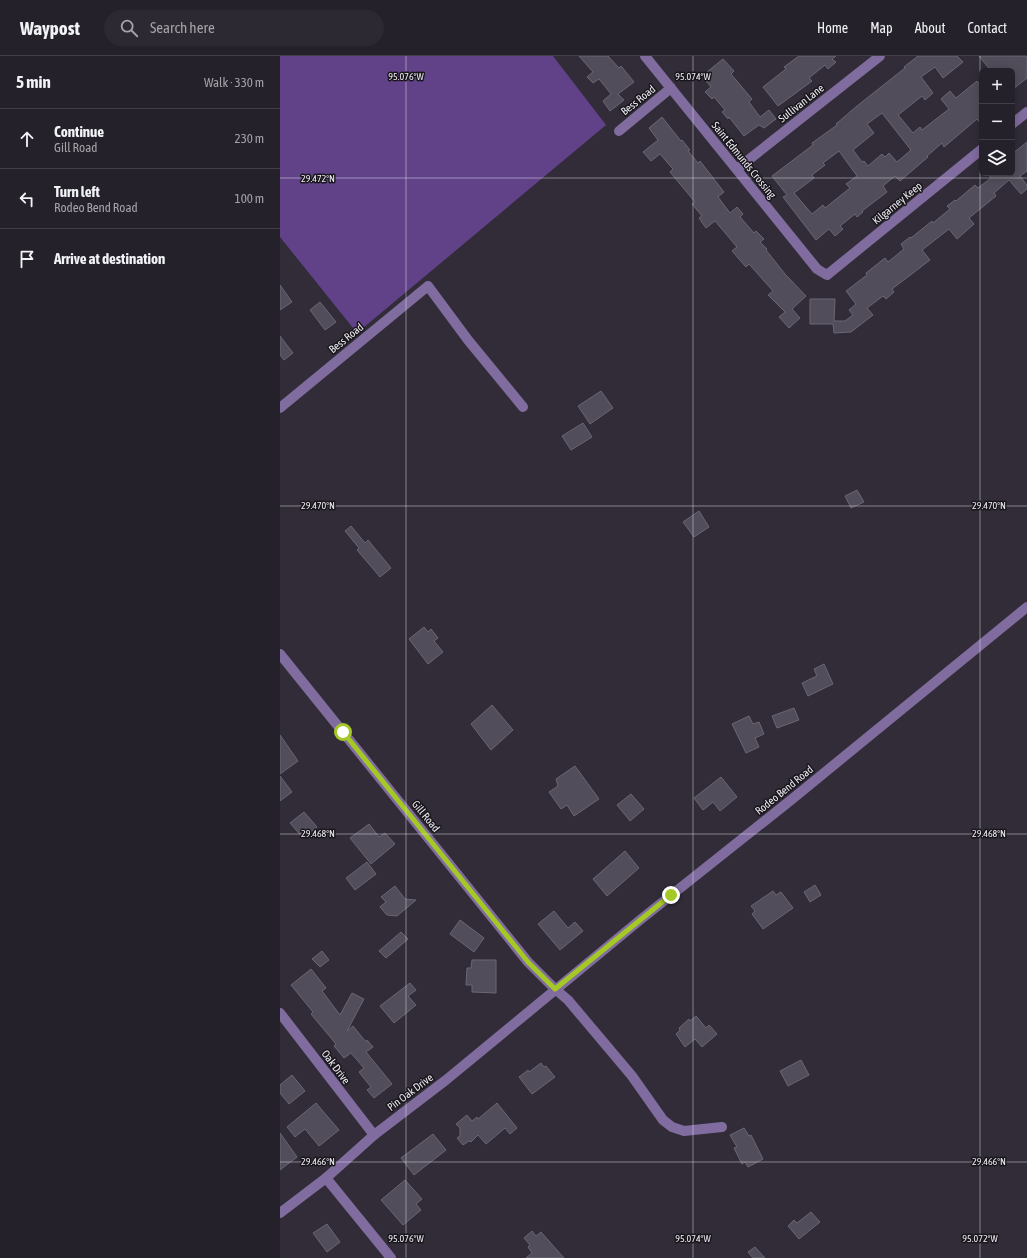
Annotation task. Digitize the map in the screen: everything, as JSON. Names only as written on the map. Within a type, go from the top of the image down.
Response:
[{"type":"street","name":"Saint Edmunds Crossing","points":[[645,56],[818,269],[828,275]]},
{"type":"street","name":"Sullivan Lane","points":[[737,169],[880,56]]},
{"type":"street","name":"Bess Road","points":[[620,131],[671,88]]},
{"type":"street","points":[[1015,122],[1027,112]]},
{"type":"street","name":"Kilgarney Keep","points":[[828,275],[979,151]]},
{"type":"street","name":"Bess Road","points":[[280,408],[428,286],[468,340],[523,407]]},
{"type":"street","name":"Rodeo Bend Road","points":[[555,989],[791,800],[1027,607]]},
{"type":"street","name":"Gill Road","points":[[280,654],[528,962],[568,1000],[632,1076],[663,1120],[672,1128],[684,1131],[722,1127]]},
{"type":"street","name":"Pin Oak Drive","points":[[280,1213],[326,1178],[374,1135],[446,1080],[555,989]]},
{"type":"street","name":"Oak Drive","points":[[280,1013],[374,1135]]},
{"type":"street","points":[[326,1178],[391,1258]]},
{"type":"shaded area","points":[[280,56],[553,56],[606,125],[357,333],[280,237]]},
{"type":"building","points":[[579,56],[608,56],[619,68],[621,66],[634,82],[618,94],[624,100],[610,111],[603,101],[611,94],[599,79],[593,83],[587,77],[593,72]]},
{"type":"building","points":[[799,56],[836,56],[832,59],[836,62],[828,69],[825,65],[809,78],[812,81],[778,106],[763,87],[786,69],[784,67]]},
{"type":"building","points":[[918,56],[957,56],[963,62],[943,78],[935,67],[921,77],[933,93],[925,100],[922,96],[898,115],[913,133],[920,127],[922,130],[949,109],[941,99],[950,91],[956,98],[977,81],[979,83],[979,121],[977,119],[944,147],[942,143],[900,181],[895,176],[883,186],[887,192],[862,211],[863,212],[857,217],[855,214],[840,226],[843,229],[835,236],[829,229],[816,240],[783,197],[787,195],[772,176],[813,145],[812,143],[837,125],[836,124],[857,106],[905,68],[904,67]],"holes":[[[882,113],[911,150],[897,162],[889,153],[885,157],[882,154],[868,166],[864,161],[862,162],[853,150],[874,133],[867,124]],[[839,151],[857,176],[846,184],[850,188],[825,208],[823,205],[812,214],[794,193],[814,178],[812,175],[825,165],[823,163]]]},
{"type":"building","points":[[979,56],[1027,56],[1027,78],[1015,88],[1015,68],[989,68]]},
{"type":"building","points":[[723,59],[734,71],[731,74],[752,99],[749,102],[760,117],[769,110],[776,119],[764,128],[759,125],[744,136],[729,117],[728,119],[722,112],[725,110],[714,97],[712,99],[705,92],[711,87],[702,76]]},
{"type":"building","points":[[662,117],[690,150],[688,151],[698,163],[700,161],[724,192],[718,197],[730,213],[737,207],[743,214],[740,217],[754,233],[756,231],[764,239],[760,242],[767,249],[766,250],[785,274],[806,296],[792,309],[800,318],[789,328],[779,317],[785,312],[768,295],[773,291],[749,264],[746,267],[732,251],[737,247],[715,221],[706,228],[699,218],[702,216],[692,204],[695,202],[670,172],[673,169],[660,154],[651,161],[643,152],[658,140],[649,128]]},
{"type":"building","points":[[1027,142],[1027,171],[1020,176],[1027,185],[1027,189],[1021,194],[1009,180],[994,193],[996,196],[969,218],[974,224],[957,239],[949,229],[922,250],[930,260],[892,289],[894,292],[886,299],[883,296],[867,308],[873,315],[851,332],[834,333],[833,324],[810,324],[810,299],[835,299],[834,321],[845,321],[853,315],[849,310],[856,304],[846,291],[867,275],[866,273],[885,258],[888,262],[904,249],[901,244],[932,221],[933,223],[950,209],[947,206],[955,200],[956,201],[975,185],[978,188],[991,178],[989,176],[1015,176],[1015,152]]},
{"type":"building","points":[[280,285],[292,302],[280,310]]},
{"type":"building","points":[[320,302],[336,322],[325,330],[310,310]]},
{"type":"building","points":[[280,336],[293,353],[284,360],[280,355]]},
{"type":"building","points":[[601,391],[613,408],[590,424],[578,406]]},
{"type":"building","points":[[583,423],[592,437],[571,450],[562,436]]},
{"type":"building","points":[[857,490],[864,502],[851,508],[845,496]]},
{"type":"building","points":[[699,511],[709,527],[694,537],[683,522]]},
{"type":"building","points":[[351,526],[365,543],[368,540],[391,568],[380,577],[357,550],[359,548],[345,531]]},
{"type":"building","points":[[424,627],[428,632],[431,629],[438,638],[434,641],[443,652],[428,664],[409,639]]},
{"type":"building","points":[[824,664],[833,684],[808,696],[802,683],[817,676],[814,669]]},
{"type":"building","points":[[492,705],[513,730],[491,750],[471,724]]},
{"type":"building","points":[[794,708],[799,720],[777,728],[772,716]]},
{"type":"building","points":[[749,716],[753,724],[759,722],[764,734],[755,738],[759,747],[746,753],[732,724]]},
{"type":"building","points":[[280,735],[298,761],[280,774]]},
{"type":"building","points":[[575,766],[599,799],[574,816],[567,805],[561,809],[549,792],[558,786],[556,779]]},
{"type":"building","points":[[280,776],[292,792],[280,801]]},
{"type":"building","points":[[721,777],[737,797],[720,811],[713,802],[703,810],[694,798]]},
{"type":"building","points":[[631,794],[644,809],[630,821],[617,805]]},
{"type":"building","points":[[304,812],[317,827],[303,838],[290,823]]},
{"type":"building","points":[[369,824],[379,837],[385,833],[395,844],[371,864],[350,838]]},
{"type":"building","points":[[625,851],[639,868],[607,896],[593,879]]},
{"type":"building","points":[[367,862],[376,874],[355,890],[346,878]]},
{"type":"building","points":[[815,885],[821,895],[810,902],[804,892]]},
{"type":"building","points":[[395,886],[405,899],[416,900],[397,916],[387,915],[380,907],[386,902],[381,897]]},
{"type":"building","points":[[773,891],[776,895],[781,892],[793,908],[763,929],[752,914],[755,911],[751,906]]},
{"type":"building","points":[[554,911],[568,928],[575,922],[583,931],[560,950],[538,924]]},
{"type":"building","points":[[460,920],[484,938],[474,952],[450,934]]},
{"type":"building","points":[[401,932],[408,939],[386,958],[379,951]]},
{"type":"building","points":[[322,951],[329,960],[320,967],[312,959]]},
{"type":"building","points":[[472,960],[496,960],[496,993],[472,992],[472,985],[466,985],[467,968],[471,968]]},
{"type":"building","points":[[311,969],[326,988],[322,991],[340,1015],[352,993],[364,999],[347,1031],[353,1026],[366,1042],[367,1040],[373,1047],[366,1052],[392,1084],[374,1098],[367,1090],[371,1087],[359,1072],[364,1068],[351,1053],[344,1058],[334,1046],[336,1044],[311,1014],[313,1012],[291,985]]},
{"type":"building","points":[[410,983],[416,990],[408,996],[416,1005],[394,1023],[380,1006]]},
{"type":"building","points":[[696,1016],[706,1028],[709,1025],[717,1034],[702,1047],[695,1039],[685,1047],[676,1034],[680,1030],[679,1028],[689,1019],[690,1021]]},
{"type":"building","points":[[801,1060],[809,1075],[788,1086],[780,1071]]},
{"type":"building","points":[[541,1063],[544,1067],[546,1066],[555,1077],[532,1094],[519,1077]]},
{"type":"building","points":[[292,1075],[305,1091],[289,1104],[280,1093],[280,1085]]},
{"type":"building","points":[[316,1103],[339,1130],[319,1146],[305,1129],[295,1137],[287,1127]]},
{"type":"building","points":[[497,1103],[517,1128],[510,1134],[505,1128],[486,1144],[478,1135],[471,1142],[469,1141],[463,1145],[457,1138],[460,1136],[460,1128],[456,1124],[467,1115],[472,1121],[477,1117],[478,1119]]},
{"type":"building","points":[[744,1128],[749,1136],[751,1135],[763,1159],[748,1167],[745,1162],[742,1164],[734,1148],[737,1147],[730,1135]]},
{"type":"building","points":[[280,1133],[297,1157],[280,1170]]},
{"type":"building","points":[[433,1134],[446,1150],[414,1175],[401,1158]]},
{"type":"building","points":[[405,1180],[422,1199],[416,1204],[421,1210],[403,1225],[381,1200]]},
{"type":"building","points":[[811,1212],[820,1222],[799,1239],[788,1226],[794,1220],[797,1223]]},
{"type":"building","points":[[327,1224],[340,1242],[327,1252],[313,1233]]},
{"type":"building","points":[[532,1231],[536,1236],[541,1232],[564,1258],[526,1258],[532,1253],[528,1247],[530,1245],[524,1238]]},
{"type":"building","points":[[755,1247],[765,1258],[753,1258],[748,1252]]},
{"type":"route","points":[[343,732],[528,962],[555,989],[671,895]]}]
